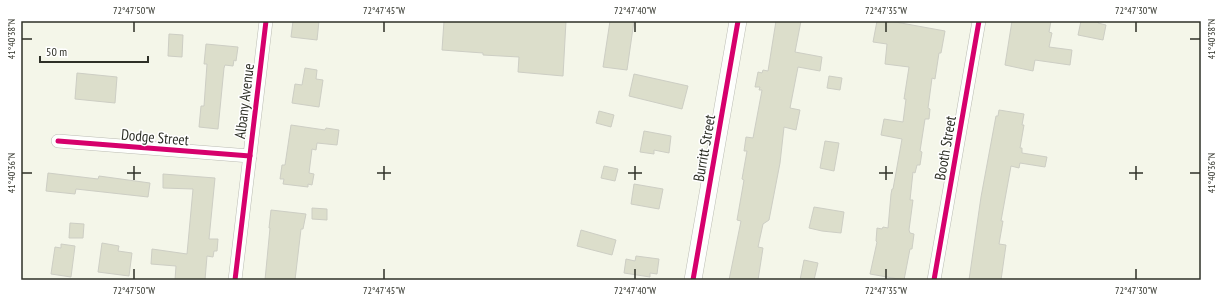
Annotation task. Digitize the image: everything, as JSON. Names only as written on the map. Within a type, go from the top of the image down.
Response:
[{"type":"street","name":"Albany Avenue","points":[[235,280],[266,21]]},
{"type":"street","name":"Burritt Street","points":[[693,280],[738,21]]},
{"type":"street","name":"Booth Street","points":[[934,280],[979,21]]},
{"type":"street","name":"Dodge Street","points":[[58,141],[250,156]]},
{"type":"building","points":[[293,21],[319,21],[317,40],[291,37]]},
{"type":"building","points":[[444,21],[566,21],[563,76],[518,72],[519,57],[483,55],[483,53],[442,50]]},
{"type":"building","points":[[610,21],[634,21],[627,70],[603,67]]},
{"type":"building","points":[[776,21],[801,21],[795,52],[822,57],[820,71],[798,67],[790,108],[800,110],[796,130],[784,127],[780,163],[769,220],[763,224],[758,247],[763,248],[758,280],[729,280],[741,221],[737,220],[744,180],[742,179],[747,151],[744,151],[746,137],[753,138],[762,90],[759,90],[760,87],[755,87],[758,72],[762,73],[763,70],[768,71]]},
{"type":"building","points":[[877,21],[890,21],[945,31],[941,53],[939,53],[935,79],[932,78],[928,108],[930,109],[929,119],[925,119],[920,151],[922,152],[920,165],[917,165],[915,173],[913,172],[910,200],[913,200],[909,230],[910,233],[914,234],[912,249],[910,249],[904,280],[870,274],[877,242],[877,228],[888,228],[891,194],[902,139],[881,135],[884,119],[903,122],[906,99],[904,99],[909,67],[885,64],[887,44],[873,42]]},
{"type":"building","points":[[1012,21],[1051,21],[1049,32],[1052,33],[1049,47],[1072,50],[1070,65],[1035,60],[1033,71],[1005,65]]},
{"type":"building","points":[[1081,21],[1099,21],[1098,23],[1106,25],[1103,40],[1078,35]]},
{"type":"building","points":[[169,34],[183,35],[182,57],[168,56]]},
{"type":"building","points":[[206,44],[238,47],[236,61],[234,60],[233,66],[225,65],[224,68],[218,129],[199,127],[201,106],[204,106],[207,64],[204,64]]},
{"type":"building","points":[[305,68],[317,70],[316,79],[323,80],[319,107],[292,103],[295,84],[302,85]]},
{"type":"building","points":[[77,73],[117,77],[115,103],[75,99]]},
{"type":"building","points":[[634,74],[688,86],[682,109],[629,96]]},
{"type":"building","points":[[829,76],[842,78],[840,90],[827,88]]},
{"type":"building","points":[[999,110],[1024,114],[1022,125],[1024,125],[1020,148],[1022,148],[1022,153],[1047,157],[1045,167],[1020,163],[1019,168],[1011,166],[1001,221],[1003,221],[999,244],[1006,245],[1001,280],[969,280],[981,197],[996,116],[998,116]]},
{"type":"building","points":[[599,111],[614,115],[611,127],[596,123]]},
{"type":"building","points":[[291,125],[325,130],[326,128],[339,130],[337,145],[317,143],[316,150],[312,149],[309,173],[314,174],[312,185],[308,184],[308,187],[283,184],[284,179],[280,179],[282,165],[285,165]]},
{"type":"building","points":[[644,131],[671,136],[669,153],[654,150],[654,154],[640,152]]},
{"type":"building","points":[[825,141],[839,143],[834,171],[820,168]]},
{"type":"building","points":[[604,166],[618,169],[615,181],[601,178]]},
{"type":"building","points":[[48,173],[98,179],[99,176],[150,183],[148,197],[76,189],[75,194],[46,191]]},
{"type":"building","points":[[163,174],[215,178],[209,239],[218,239],[217,251],[214,251],[213,257],[207,256],[205,280],[175,280],[176,266],[151,264],[152,249],[187,254],[193,189],[163,188]]},
{"type":"building","points":[[634,184],[663,189],[659,209],[631,204]]},
{"type":"building","points":[[814,207],[844,212],[841,233],[809,228]]},
{"type":"building","points":[[312,208],[327,209],[327,220],[312,219]]},
{"type":"building","points":[[271,210],[306,214],[303,229],[301,229],[295,280],[265,280]]},
{"type":"building","points":[[70,223],[84,224],[83,238],[69,238]]},
{"type":"building","points":[[581,230],[616,240],[612,255],[577,246]]},
{"type":"building","points":[[102,243],[119,246],[118,251],[132,253],[129,276],[98,272]]},
{"type":"building","points":[[61,244],[75,246],[71,277],[51,274],[55,247],[61,248]]},
{"type":"building","points":[[636,256],[659,259],[657,274],[650,273],[650,277],[624,273],[626,259],[635,261]]},
{"type":"building","points":[[804,260],[818,263],[814,280],[800,280]]},
{"type":"cycle path","points":[[235,280],[266,21]]},
{"type":"cycle path","points":[[693,280],[738,21]]},
{"type":"cycle path","points":[[934,280],[979,21]]},
{"type":"cycle path","points":[[58,141],[250,156]]}]
